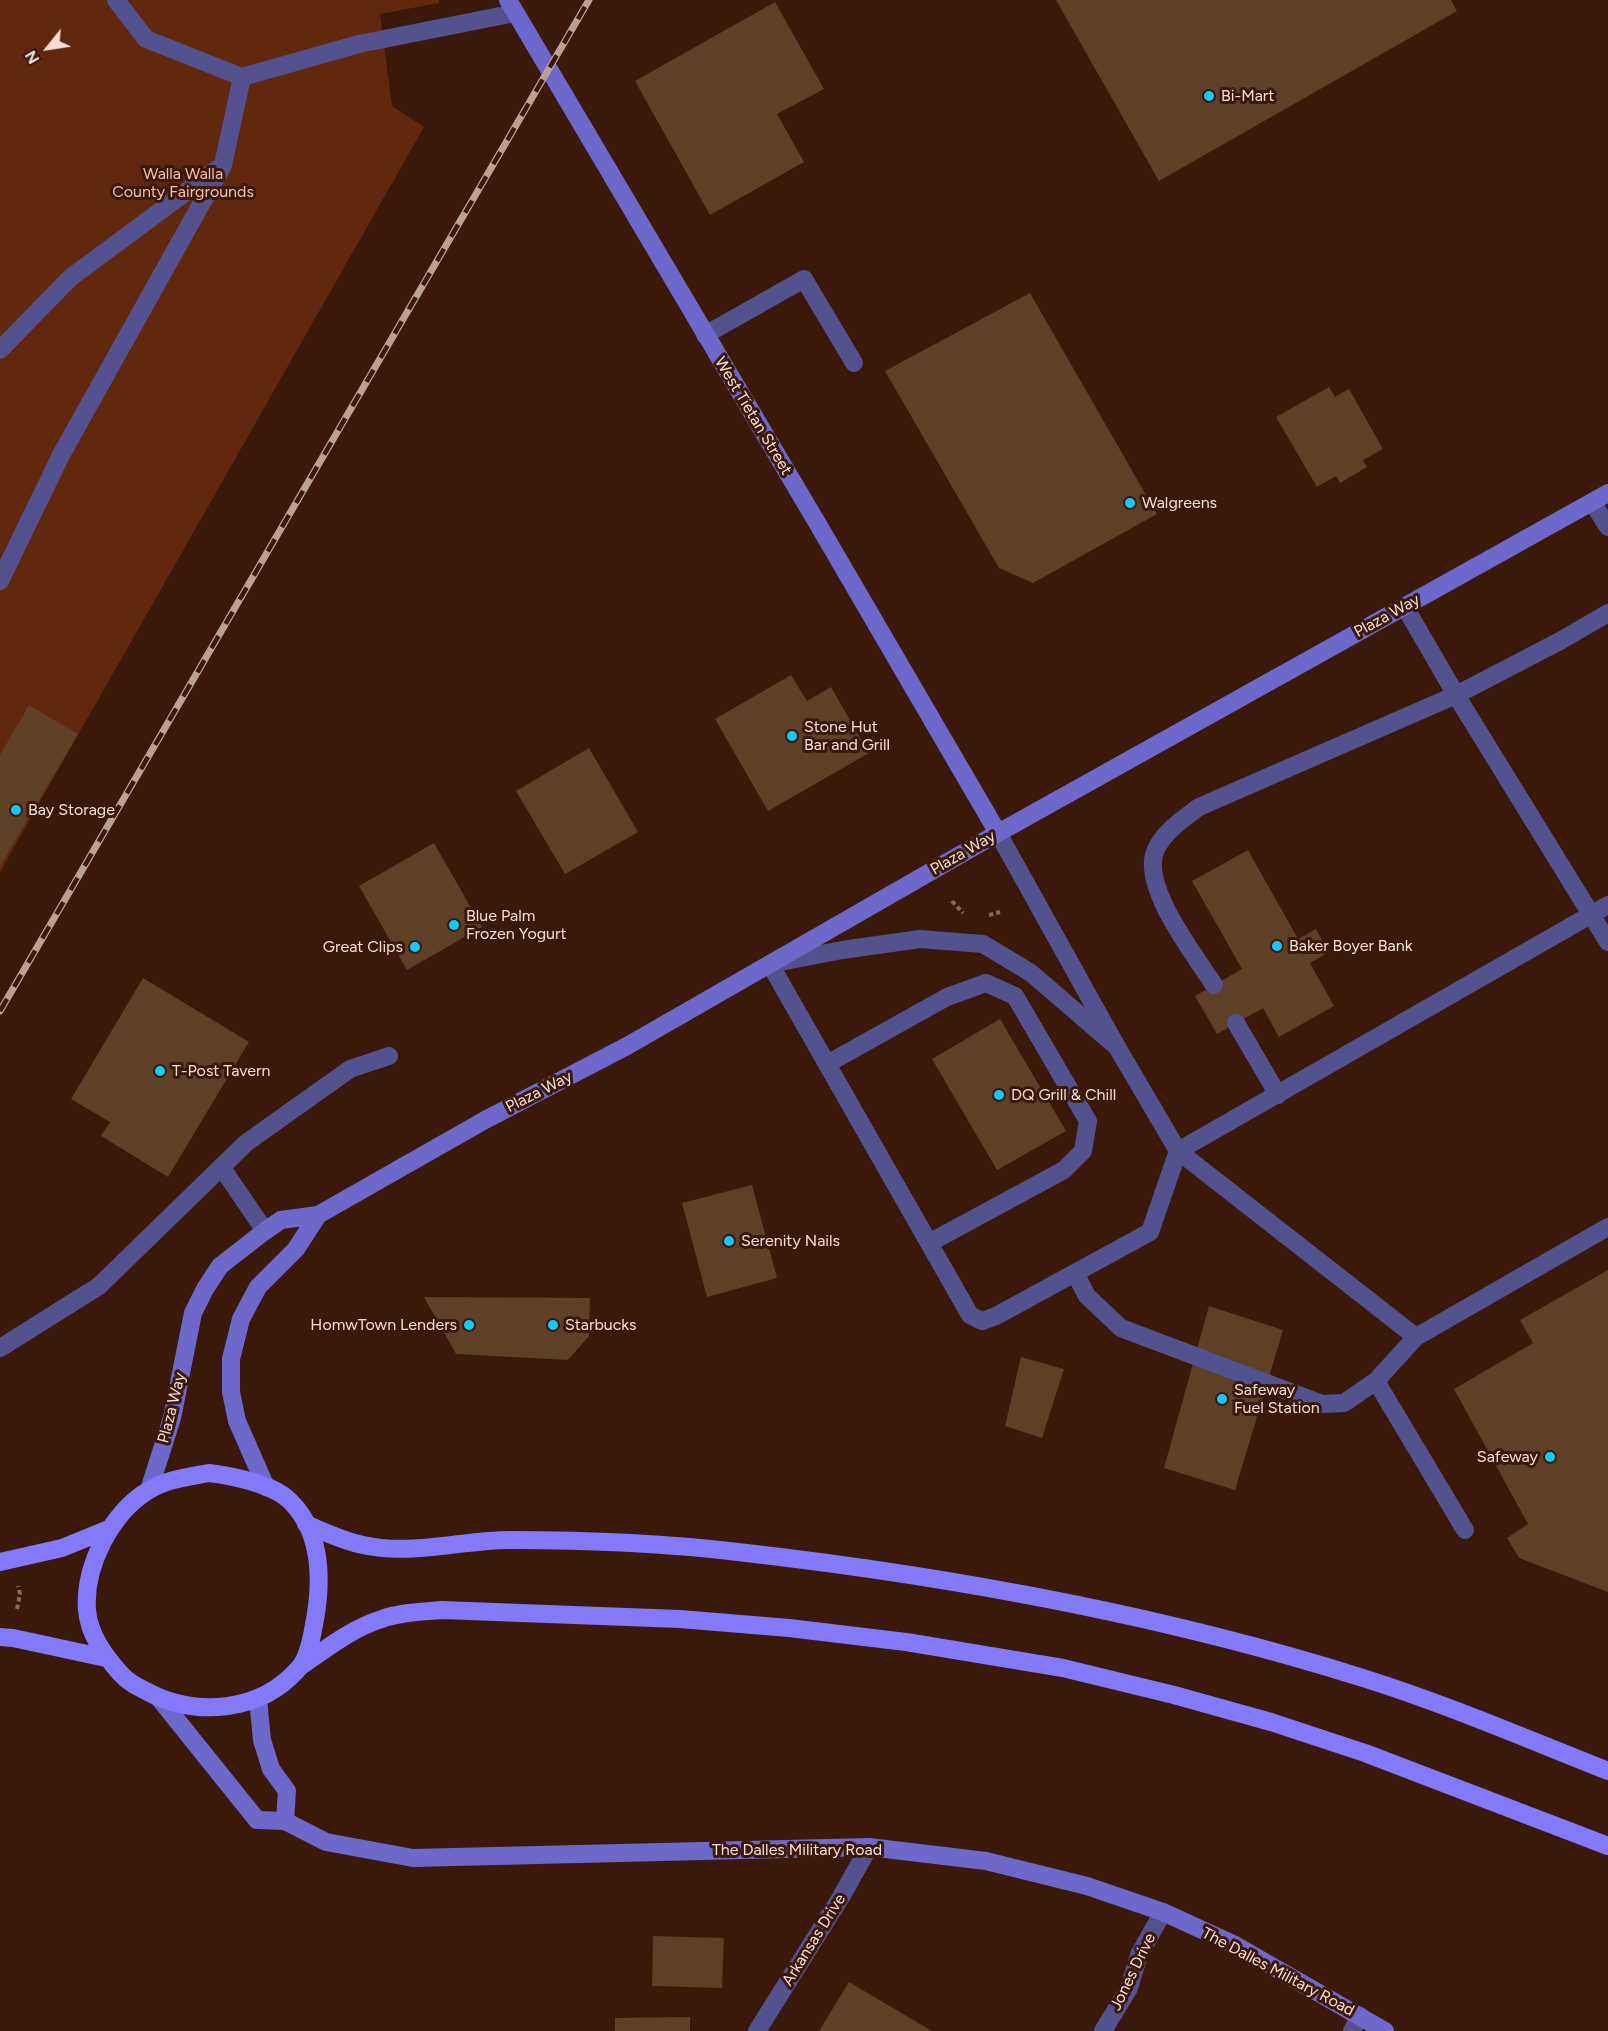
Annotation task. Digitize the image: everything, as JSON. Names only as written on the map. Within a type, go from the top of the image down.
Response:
[{"type":"main road","name":"West Tietan Street","points":[[511,7],[998,833]]},
{"type":"main road","name":"Plaza Way","points":[[149,1490],[172,1418],[193,1313],[220,1266],[281,1220],[318,1215],[485,1120],[627,1046],[998,833],[1600,498]]},
{"type":"main road","name":"Plaza Way","points":[[266,1487],[237,1421],[231,1392],[231,1359],[241,1319],[258,1287],[296,1249],[318,1215]]},
{"type":"main road","points":[[301,1666],[310,1642],[317,1609],[319,1575],[315,1547],[306,1524],[290,1500],[266,1487],[236,1477],[210,1473],[171,1480],[149,1490],[130,1504],[111,1528],[97,1555],[88,1585],[87,1611],[95,1637],[106,1658],[128,1682],[159,1698],[191,1708],[226,1707],[258,1699],[279,1686],[301,1666],[346,1635],[381,1619],[407,1612],[442,1610],[680,1619],[789,1628],[906,1642],[1063,1668],[1271,1722],[1365,1753],[1608,1846]]},
{"type":"main road","points":[[306,1524],[364,1546],[404,1548],[504,1540],[656,1545],[733,1551],[872,1568],[1000,1589],[1142,1619],[1273,1652],[1355,1676],[1452,1709],[1608,1772]]},
{"type":"main road","points":[[0,1563],[62,1548],[111,1528]]},
{"type":"main road","points":[[0,1637],[106,1658]]},
{"type":"main road","points":[[159,1698],[257,1820],[285,1821],[287,1791],[271,1769],[262,1740],[258,1699]]},
{"type":"main road","name":"The Dalles Military Road","points":[[285,1821],[326,1842],[413,1858],[869,1847],[986,1861],[1087,1886],[1163,1912],[1236,1945],[1356,2023],[1385,2031]]},
{"type":"street","points":[[116,0],[146,39],[242,77],[359,44],[511,7]]},
{"type":"street","points":[[0,581],[61,455],[223,165],[242,77]]},
{"type":"street","points":[[0,350],[70,278],[223,165]]},
{"type":"street","points":[[705,335],[804,279],[854,363]]},
{"type":"street","points":[[1600,498],[1608,527]]},
{"type":"street","points":[[1405,607],[1456,695],[1608,942]]},
{"type":"street","points":[[1214,985],[1167,912],[1157,891],[1153,872],[1156,850],[1176,824],[1199,807],[1456,695],[1608,613]]},
{"type":"street","points":[[998,833],[1117,1047],[1178,1151],[1416,1337]]},
{"type":"street","points":[[1117,1047],[1031,973],[982,944],[920,939],[842,950],[770,964],[970,1315],[982,1321],[996,1316],[1149,1232],[1178,1151],[1608,904]]},
{"type":"street","points":[[827,1064],[947,997],[986,982],[1015,996],[1088,1121],[1083,1151],[1064,1170],[929,1243]]},
{"type":"street","points":[[1236,1023],[1278,1095]]},
{"type":"street","points":[[0,1348],[99,1286],[246,1143],[350,1069],[389,1056]]},
{"type":"street","points":[[222,1168],[265,1231]]},
{"type":"street","points":[[1075,1273],[1087,1296],[1121,1328],[1322,1404],[1344,1402],[1376,1381],[1416,1337],[1608,1227]]},
{"type":"street","points":[[1376,1381],[1465,1530]]},
{"type":"street","name":"Arkansas Drive","points":[[757,2031],[841,1897],[869,1847]]},
{"type":"street","name":"Jones Drive","points":[[1103,2031],[1129,1988],[1139,1955],[1163,1912]]},
{"type":"path","points":[[15,1577],[20,1594],[17,1609]]},
{"type":"green space","name":"Walla Walla County Fairgrounds","points":[[0,0],[439,0],[439,3],[380,14],[392,106],[424,127],[0,872]]},
{"type":"building","name":"Bi-Mart","points":[[1056,0],[1451,0],[1457,11],[1159,181]]},
{"type":"building","points":[[775,2],[824,89],[777,114],[804,162],[710,215],[635,81]]},
{"type":"building","name":"Walgreens","points":[[1030,293],[1157,514],[1033,583],[999,568],[885,371]]},
{"type":"building","points":[[1329,387],[1335,397],[1349,389],[1383,449],[1363,460],[1367,467],[1340,483],[1336,476],[1317,487],[1276,417]]},
{"type":"building","name":"Stone Hut Bar and Grill","points":[[791,675],[807,701],[831,687],[869,753],[768,811],[715,719]]},
{"type":"building","name":"Bay Storage","points":[[29,705],[78,734],[0,866],[0,755]]},
{"type":"building","points":[[589,748],[638,832],[565,874],[516,791]]},
{"type":"building","points":[[434,843],[482,927],[407,970],[359,886]]},
{"type":"building","name":"Baker Boyer Bank","points":[[1248,850],[1298,939],[1316,929],[1329,952],[1310,963],[1334,1006],[1279,1037],[1263,1008],[1217,1034],[1195,996],[1242,969],[1192,881]]},
{"type":"building","name":"T-Post Tavern","points":[[143,978],[249,1042],[168,1177],[101,1136],[110,1122],[71,1099]]},
{"type":"building","name":"DQ Grill & Chill","points":[[1000,1019],[1066,1131],[997,1170],[932,1059]]},
{"type":"building","name":"Serenity Nails","points":[[752,1185],[777,1278],[707,1297],[682,1203]]},
{"type":"building","name":"Safeway","points":[[1608,1270],[1608,1592],[1519,1558],[1507,1538],[1528,1524],[1454,1389],[1533,1343],[1520,1320]]},
{"type":"building","points":[[424,1297],[590,1298],[589,1336],[568,1360],[456,1354]]},
{"type":"building","name":"Safeway Fuel Station","points":[[1209,1306],[1283,1330],[1235,1490],[1164,1468]]},
{"type":"building","points":[[1021,1357],[1064,1369],[1042,1438],[1005,1426]]},
{"type":"building","points":[[653,1936],[724,1938],[722,1988],[652,1986]]},
{"type":"building","points":[[849,1982],[932,2031],[819,2031]]},
{"type":"building","points":[[690,2017],[690,2031],[615,2031],[615,2018]]},
{"type":"railway","points":[[0,1011],[589,0]]},
{"type":"place","name":"Bi-Mart","points":[[1209,96]]},
{"type":"place","name":"Walgreens","points":[[1130,503]]},
{"type":"place","name":"Stone Hut Bar and Grill","points":[[792,736]]},
{"type":"place","name":"Bay Storage","points":[[16,810]]},
{"type":"place","name":"Blue Palm Frozen Yogurt","points":[[454,925]]},
{"type":"place","name":"Baker Boyer Bank","points":[[1277,946]]},
{"type":"place","name":"Great Clips","points":[[415,947]]},
{"type":"place","name":"T-Post Tavern","points":[[160,1071]]},
{"type":"place","name":"DQ Grill & Chill","points":[[999,1095]]},
{"type":"place","name":"Serenity Nails","points":[[729,1241]]},
{"type":"place","name":"HomwTown Lenders","points":[[469,1325]]},
{"type":"place","name":"Starbucks","points":[[553,1325]]},
{"type":"place","name":"Safeway Fuel Station","points":[[1222,1399]]},
{"type":"place","name":"Safeway","points":[[1550,1457]]}]
